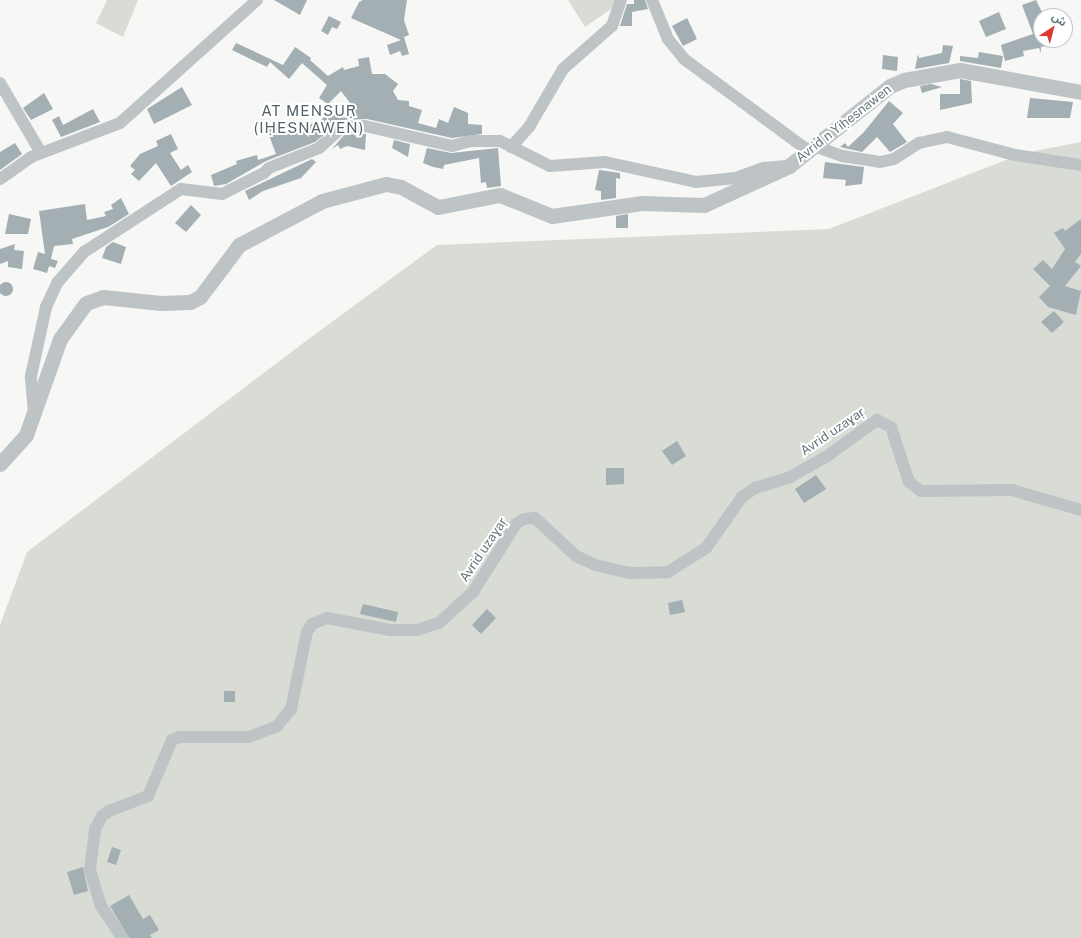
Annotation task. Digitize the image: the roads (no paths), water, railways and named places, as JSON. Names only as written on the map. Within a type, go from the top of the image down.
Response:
[{"type":"street","points":[[0,179],[41,153],[120,123],[257,0]]},
{"type":"street","points":[[511,147],[536,117],[563,69],[612,26],[621,0]]},
{"type":"street","points":[[652,0],[668,39],[684,59],[813,149],[842,156],[880,162],[894,158],[919,143],[947,137],[1016,155],[1081,165]]},
{"type":"street","name":"Avrid n Yiḥesnawen","points":[[0,464],[26,435],[35,416],[60,339],[86,303],[103,297],[161,304],[190,302],[200,297],[234,251],[248,239],[310,207],[354,191],[386,184],[401,187],[438,207],[500,195],[552,216],[642,203],[704,205],[789,166],[813,149],[890,86],[941,71],[974,72],[1081,92]]},
{"type":"street","points":[[0,83],[41,153]]},
{"type":"street","points":[[35,416],[31,376],[46,307],[57,283],[84,252],[181,189],[222,194],[264,173],[269,168],[319,148],[342,127],[352,124],[444,145],[493,141],[511,147],[550,166],[605,162],[696,182],[736,178],[764,168],[789,166]]},
{"type":"street","name":"Avrid uzaɣaṛ","points":[[122,938],[101,906],[90,870],[95,829],[102,816],[109,811],[148,796],[172,740],[180,737],[249,736],[277,726],[291,709],[307,632],[312,624],[327,618],[397,630],[417,630],[439,624],[473,592],[516,524],[524,519],[534,518],[576,556],[594,565],[629,573],[668,572],[706,548],[742,496],[755,488],[790,477],[826,457],[877,420],[891,427],[909,482],[921,491],[1012,490],[1081,510]]},
{"type":"district","name":"AT MENSUṚ (IḤESNAWEN)","points":[[309,118]]}]
